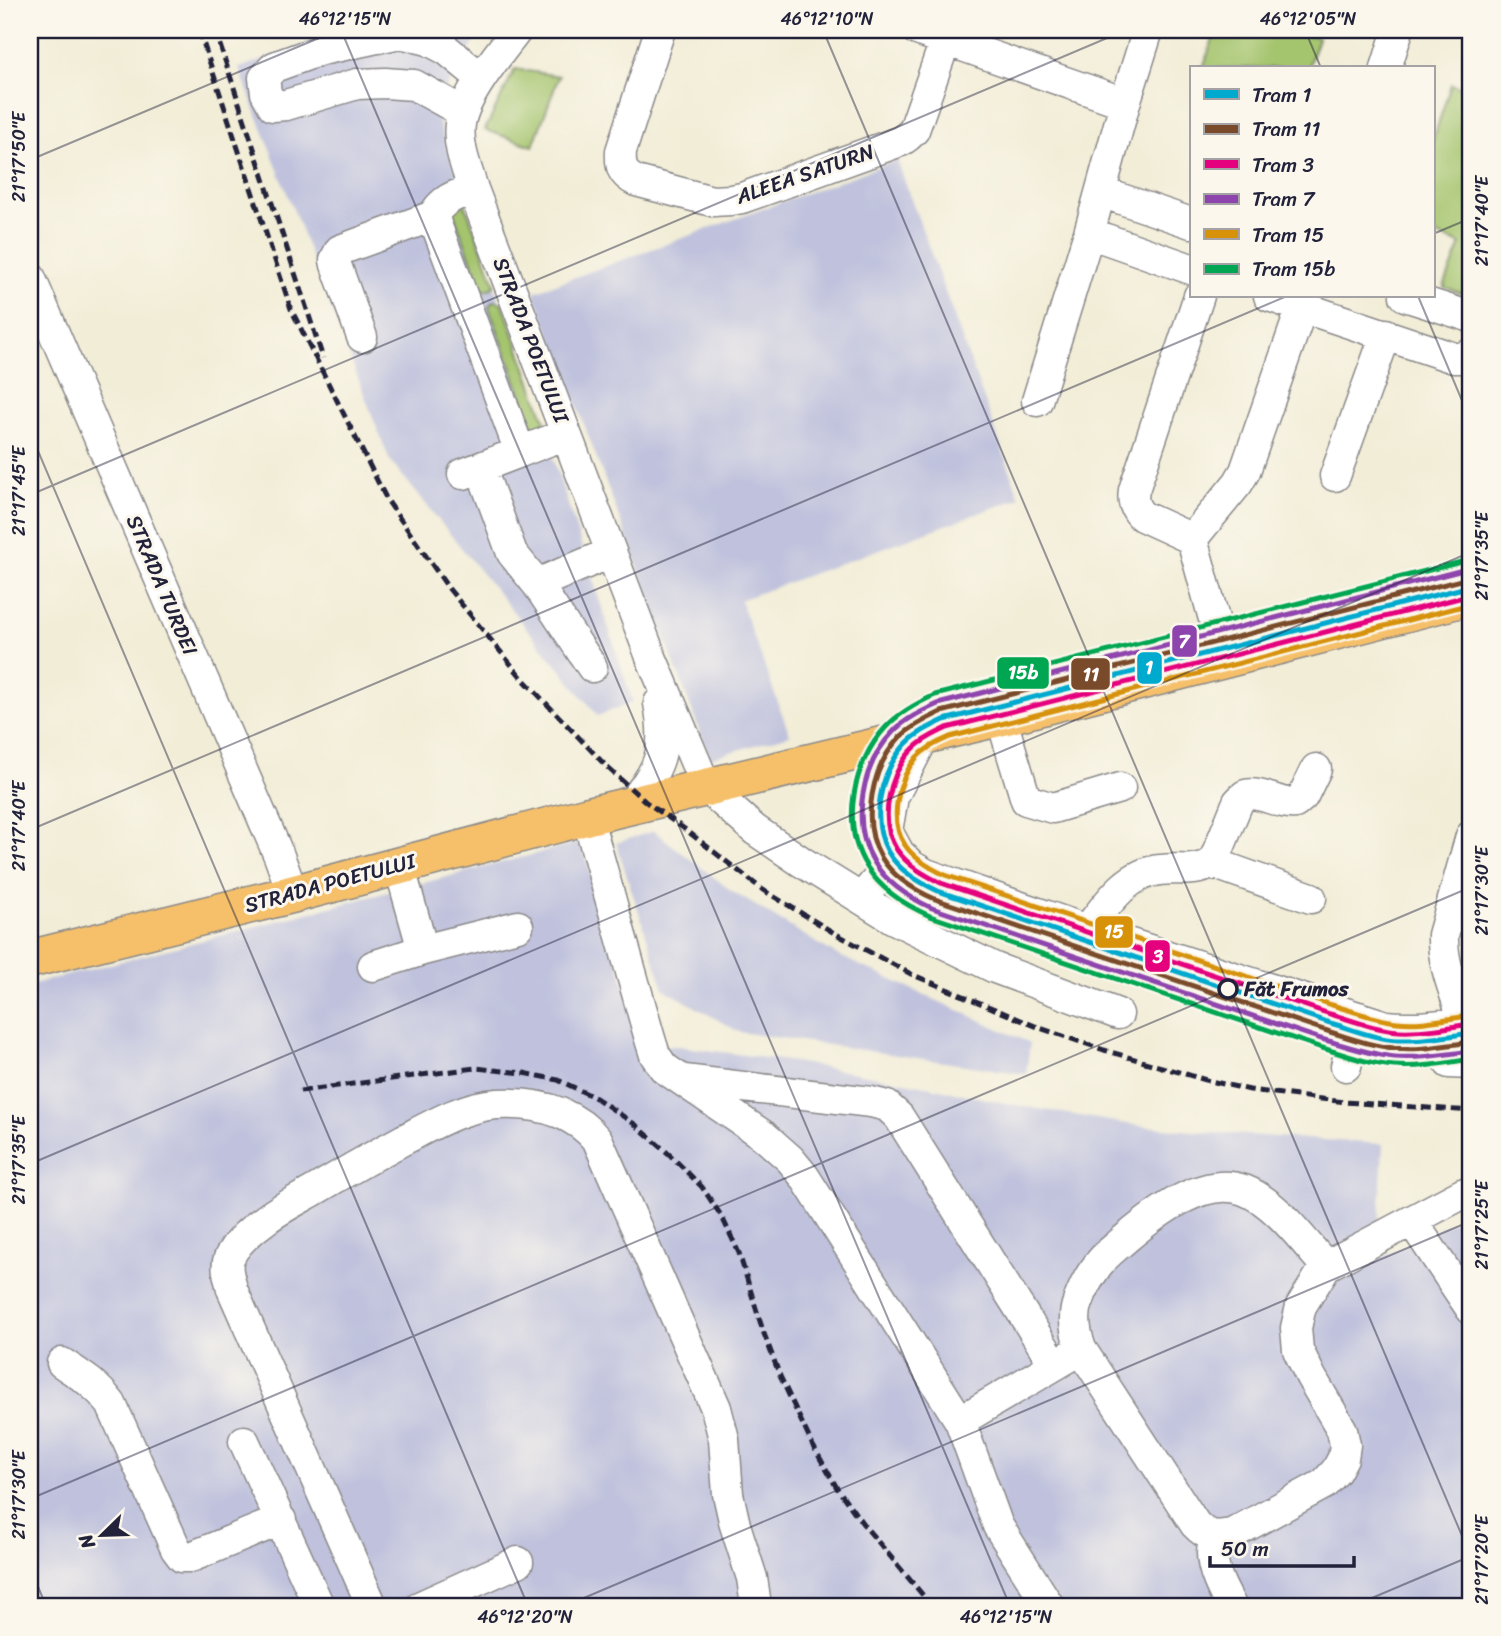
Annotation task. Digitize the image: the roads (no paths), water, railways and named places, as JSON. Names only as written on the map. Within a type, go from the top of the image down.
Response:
[{"type":"main road","points":[[706,787],[1001,717],[1471,596]]},
{"type":"main road","name":"STRADA POETULUI","points":[[30,959],[706,787]]},
{"type":"street","name":"ALEEA SATURN","points":[[660,30],[621,151],[622,169],[636,181],[712,201],[742,198],[901,141],[914,130],[947,34]]},
{"type":"street","points":[[917,30],[947,34],[1125,103]]},
{"type":"street","points":[[1037,401],[1148,30]]},
{"type":"street","points":[[1387,66],[1398,30]]},
{"type":"street","points":[[463,112],[414,85],[385,83],[357,84],[286,105],[273,106],[265,93],[264,78],[274,67],[321,50],[400,33],[428,40],[447,50],[481,78]]},
{"type":"street","name":"STRADA POETULUI","points":[[508,33],[463,112],[460,138],[464,158],[610,553],[706,787]]},
{"type":"street","points":[[362,337],[336,265],[337,254],[345,247],[433,216],[447,199],[474,190]]},
{"type":"street","points":[[1101,192],[1190,223]]},
{"type":"street","points":[[433,216],[520,452]]},
{"type":"street","points":[[1089,233],[1190,269]]},
{"type":"street","name":"STRADA TURDEI","points":[[30,278],[293,894]]},
{"type":"street","points":[[466,306],[512,289]]},
{"type":"street","points":[[1198,298],[1133,499],[1142,516],[1192,539],[1225,659]]},
{"type":"street","points":[[1275,298],[1454,358],[1471,354]]},
{"type":"street","points":[[1411,298],[1471,317]]},
{"type":"street","points":[[1192,539],[1245,471],[1302,307]]},
{"type":"street","points":[[1335,476],[1385,334]]},
{"type":"street","points":[[566,434],[520,452],[475,480],[512,553],[537,584],[592,667]]},
{"type":"street","points":[[537,584],[610,553]]},
{"type":"street","name":"STRADA POETULUI","points":[[629,806],[654,773],[660,761],[663,744],[651,657]]},
{"type":"street","points":[[1001,717],[1026,800],[1053,808],[1120,788]]},
{"type":"street","points":[[925,735],[893,797],[887,831],[899,853],[912,866],[938,879],[1087,930],[1386,1026],[1405,1028],[1468,1022],[1446,962],[1443,935],[1471,836]]},
{"type":"street","points":[[1087,930],[1113,898],[1142,874],[1163,869],[1190,871],[1213,863],[1241,798],[1250,793],[1286,804],[1295,803],[1303,796],[1316,769]]},
{"type":"street","points":[[706,787],[755,831],[906,925],[995,968],[1118,1014]]},
{"type":"street","points":[[587,816],[655,1055],[664,1068],[678,1079],[764,1136],[790,1159],[811,1188],[960,1422],[998,1526],[1049,1606]]},
{"type":"street","points":[[862,898],[899,853]]},
{"type":"street","points":[[1213,863],[1311,898]]},
{"type":"street","points":[[399,865],[423,950]]},
{"type":"street","points":[[373,966],[423,950],[519,926]]},
{"type":"street","points":[[1346,1066],[1359,1017]]},
{"type":"street","points":[[678,1079],[887,1106],[899,1117],[1055,1364]]},
{"type":"street","points":[[372,1606],[232,1289],[227,1261],[245,1236],[266,1219],[352,1167],[429,1126],[462,1112],[496,1104],[561,1112],[577,1121],[598,1141],[716,1408],[724,1439],[735,1525],[752,1578],[756,1606]]},
{"type":"street","points":[[1326,1266],[1269,1205],[1244,1190],[1220,1187],[1196,1192],[1148,1220],[1095,1268],[1077,1305],[1075,1331],[1081,1349],[1195,1524],[1203,1532],[1216,1537],[1232,1534],[1324,1485],[1343,1458],[1345,1445],[1342,1430],[1298,1350],[1296,1328],[1301,1306],[1326,1266],[1471,1191]]},
{"type":"street","points":[[1412,1221],[1471,1309]]},
{"type":"street","points":[[960,1422],[1081,1349]]},
{"type":"street","points":[[62,1363],[92,1382],[111,1404],[182,1557],[191,1557],[281,1520]]},
{"type":"street","points":[[244,1440],[319,1606]]},
{"type":"street","points":[[1216,1537],[1212,1551],[1213,1560],[1231,1606]]},
{"type":"street","points":[[421,1606],[518,1562]]},
{"type":"tram line","name":"15b","points":[[1465,561],[935,695],[897,717],[875,741],[858,776],[852,813],[859,850],[879,883],[894,896],[930,916],[1365,1061],[1413,1066],[1471,1059]]},
{"type":"tram line","name":"7","points":[[1467,569],[938,704],[903,723],[882,745],[867,777],[861,812],[867,847],[879,870],[900,890],[932,908],[1321,1039],[1367,1052],[1404,1057],[1471,1051]]},
{"type":"tram line","name":"11","points":[[1469,578],[941,712],[909,729],[890,749],[876,778],[870,811],[875,843],[886,864],[905,882],[935,899],[1367,1043],[1413,1049],[1471,1042]]},
{"type":"tram line","name":"1","points":[[1471,586],[944,720],[912,738],[896,757],[884,783],[879,812],[883,839],[893,859],[910,875],[938,891],[1371,1035],[1407,1040],[1471,1033]]},
{"type":"tram line","name":"3","points":[[1470,1024],[1408,1031],[1373,1027],[941,883],[901,856],[891,838],[887,811],[893,783],[905,758],[921,742],[947,728],[1471,595]]},
{"type":"tram line","name":"15","points":[[1469,1016],[1415,1023],[1372,1017],[945,875],[923,863],[905,845],[900,835],[896,812],[900,788],[910,766],[924,751],[950,737],[1471,604]]},
{"type":"tram line","points":[[960,897],[1045,939],[1276,1014],[1327,1022]]},
{"type":"railway","points":[[199,30],[291,309],[387,500],[449,589],[523,679],[608,768],[646,802],[763,890],[836,934],[911,974],[1040,1028],[1104,1050],[1250,1090],[1345,1102],[1471,1111]]},
{"type":"railway","points":[[215,30],[323,358]]},
{"type":"railway","points":[[300,1091],[475,1068],[558,1080],[596,1098],[636,1125],[702,1187],[722,1217],[739,1253],[780,1376],[812,1444],[837,1488],[863,1524],[932,1606]]},
{"type":"place","name":"Făt Frumos","points":[[1228,989]]}]
